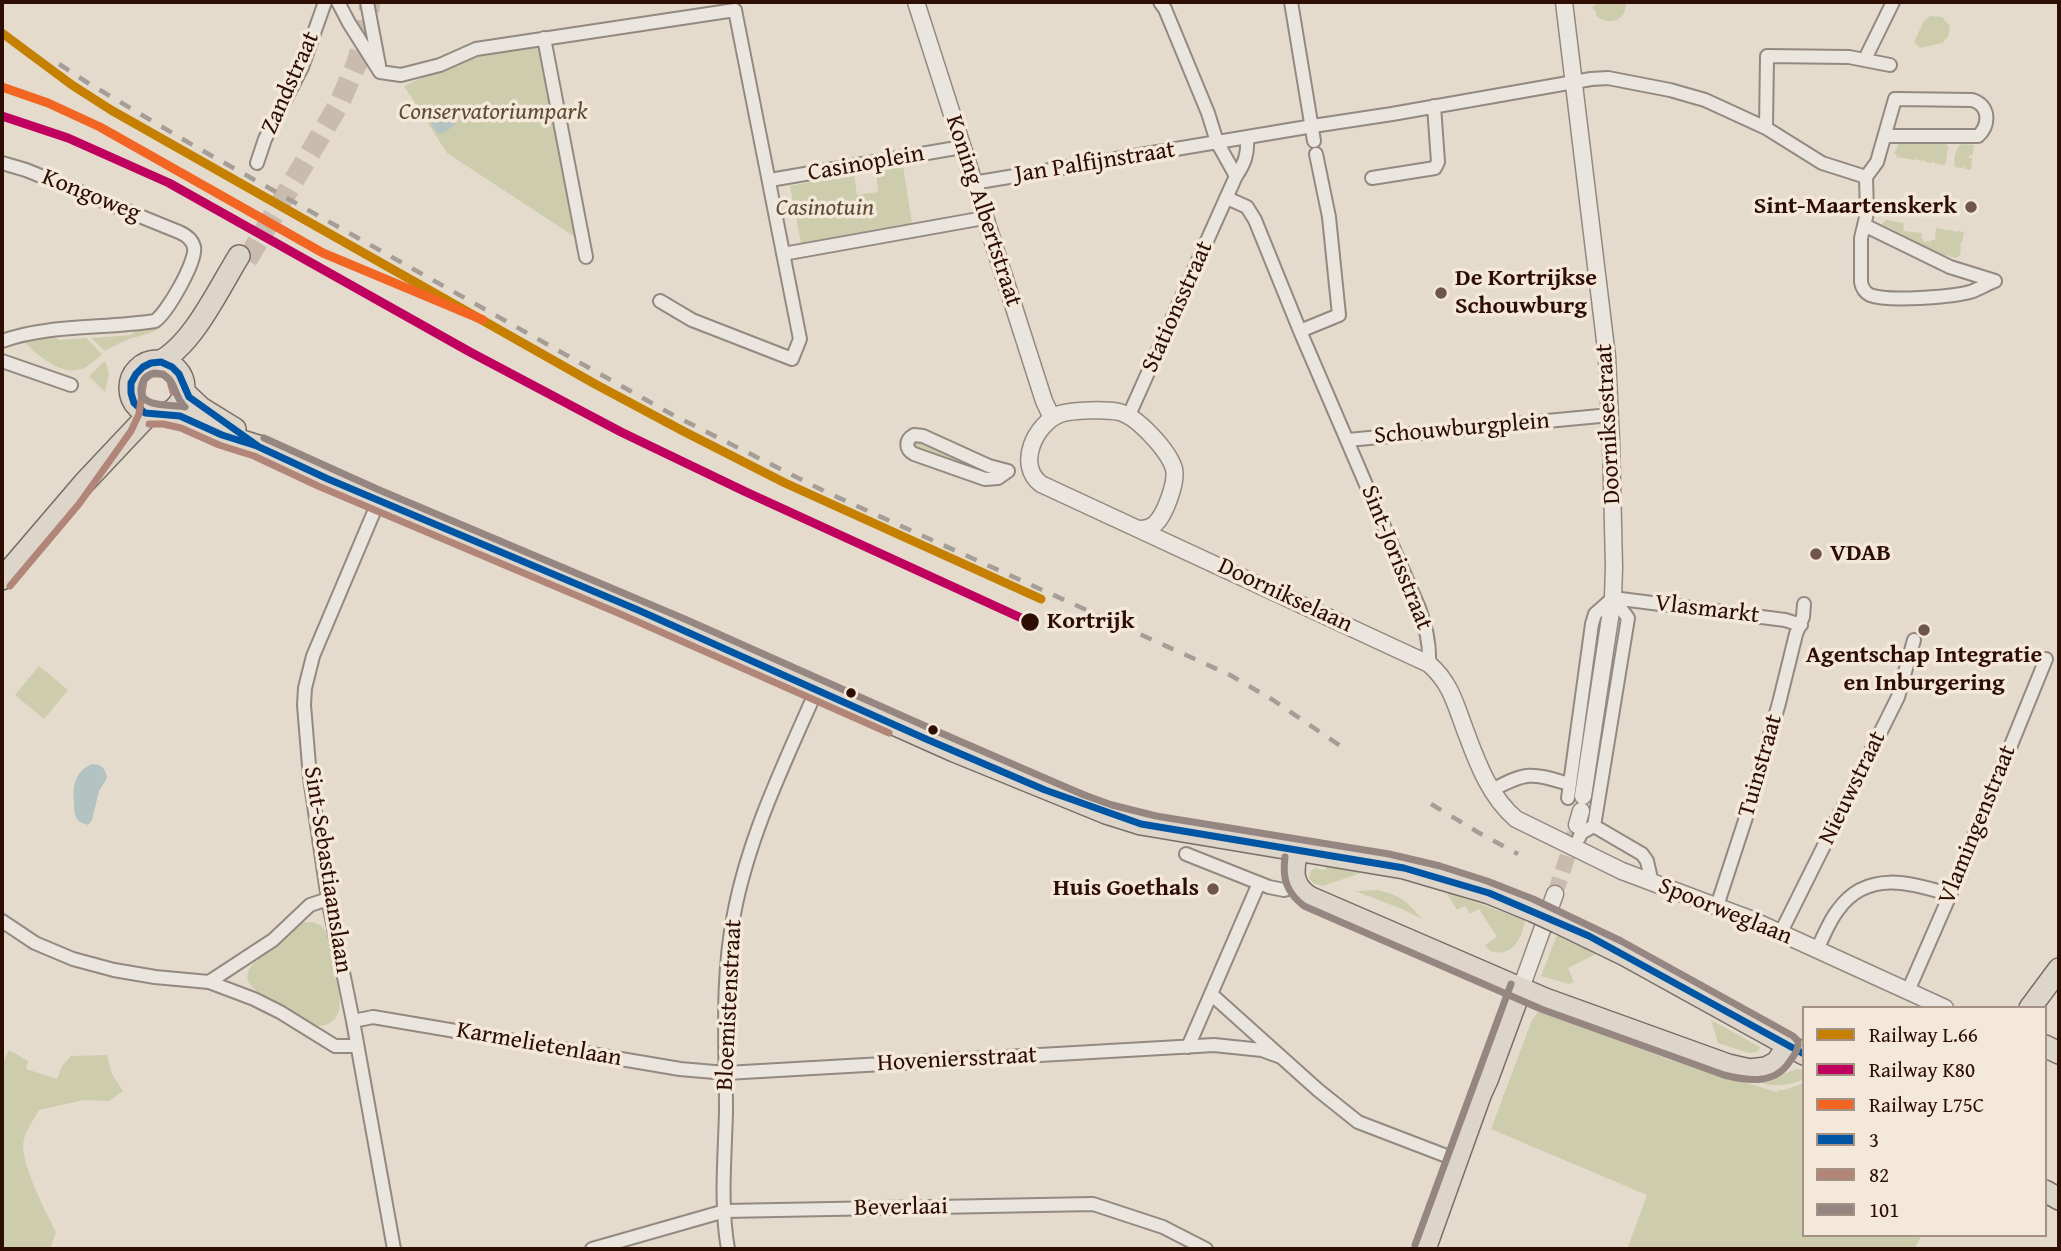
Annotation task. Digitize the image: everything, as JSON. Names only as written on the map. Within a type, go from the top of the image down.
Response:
[{"type":"main road","points":[[2,579],[84,482],[125,421],[130,411],[130,386],[136,372],[149,363],[159,362],[175,353],[243,258],[187,360],[177,406],[157,414],[84,482]]},
{"type":"main road","points":[[159,362],[174,368],[182,384],[201,408],[258,446]]},
{"type":"main road","points":[[131,396],[136,405],[157,414],[184,418],[258,446],[622,603],[954,751],[1106,813],[1141,824],[1297,849],[1392,866],[1441,877],[1489,893],[1625,955],[1796,1050],[1770,1067],[1743,1069],[1590,1016],[1314,899],[1297,887],[1293,872],[1297,849]]},
{"type":"main road","points":[[2031,1006],[2059,969]]},
{"type":"main road","points":[[1425,1249],[1521,988]]},
{"type":"street","name":"Zandstraat","points":[[257,163],[265,139],[302,66],[325,2]]},
{"type":"street","points":[[338,2],[380,72],[401,75],[440,65],[477,49],[738,6],[800,339],[792,359],[692,320],[660,301]]},
{"type":"street","points":[[367,2],[380,72]]},
{"type":"street","name":"Koning Albertstraat","points":[[916,2],[984,218],[1044,401],[1052,418]]},
{"type":"street","points":[[1291,2],[1329,217],[1339,315],[1300,331]]},
{"type":"street","name":"Doorniksestraat","points":[[1564,2],[1605,334],[1611,415],[1614,568],[1613,598],[1579,809]]},
{"type":"street","points":[[1865,59],[1893,2]]},
{"type":"street","points":[[1165,4],[1217,142],[1236,176]]},
{"type":"street","points":[[544,38],[586,257]]},
{"type":"street","points":[[1766,128],[1767,57],[1849,57],[1890,65]]},
{"type":"street","name":"Jan Palfijnstraat","points":[[973,183],[1608,78],[1706,100],[1766,128],[1822,163],[1866,177]]},
{"type":"street","points":[[1864,225],[1950,267],[1995,281],[1971,292],[1892,298],[1869,295],[1861,285],[1861,238],[1864,225],[1867,213],[1866,177],[1877,162],[1895,99],[1972,100],[1981,103],[1985,108],[1984,128],[1982,133],[1975,136],[1885,136]]},
{"type":"street","points":[[1372,178],[1435,168],[1438,163],[1434,106]]},
{"type":"street","name":"Stationsstraat","points":[[1129,415],[1236,176],[1244,164],[1247,138]]},
{"type":"street","name":"Casinoplein","points":[[770,180],[962,147]]},
{"type":"street","name":"Kongoweg","points":[[2,163],[26,170],[178,232],[192,242],[194,256],[164,313],[158,319],[39,332],[2,341]]},
{"type":"street","name":"Schouwburgplein","points":[[1227,198],[1247,207],[1255,220],[1348,440],[1611,415]]},
{"type":"street","points":[[783,254],[984,218]]},
{"type":"street","points":[[2,361],[71,385]]},
{"type":"street","points":[[1103,411],[1129,415],[1149,433],[1170,460],[1175,474],[1172,489],[1159,518],[1150,527],[1140,529],[1037,481],[1028,461],[1041,430],[1052,418],[1067,412],[1103,411]]},
{"type":"street","points":[[1007,471],[998,478],[985,479],[912,453],[907,448],[907,442],[912,435],[918,435],[989,466],[1007,471],[1029,468]]},
{"type":"street","name":"Sint-Jorisstraat","points":[[1348,440],[1425,624],[1430,647],[1429,664],[1446,681],[1492,790],[1507,812]]},
{"type":"street","name":"Sint-Sebastiaanslaan","points":[[379,500],[316,649],[305,688],[304,705],[310,778],[328,900],[394,1249]]},
{"type":"street","name":"Doornikselaan","points":[[1140,529],[1429,664]]},
{"type":"street","name":"Vlasmarkt","points":[[1613,598],[1785,620],[1801,625]]},
{"type":"street","name":"Tuinstraat","points":[[1717,906],[1750,806],[1796,634],[1801,625],[1804,604]]},
{"type":"street","name":"Nieuwstraat","points":[[1781,932],[1898,697],[1914,640]]},
{"type":"street","name":"Vlamingenstraat","points":[[1908,991],[2046,659]]},
{"type":"street","name":"Bloemistenstraat","points":[[728,1249],[725,1211],[726,1073],[728,960],[733,914],[768,801],[817,689]]},
{"type":"street","points":[[1492,790],[1512,779],[1527,775],[1541,776],[1579,809],[1634,848],[1647,861],[1652,883]]},
{"type":"street","name":"Spoorweglaan","points":[[1507,812],[1536,830],[1622,871],[1781,932],[1941,1006]]},
{"type":"street","points":[[1186,854],[1278,890],[1297,887]]},
{"type":"street","points":[[1817,949],[1838,910],[1858,891],[1875,884],[1905,882],[1950,895]]},
{"type":"street","points":[[1188,1047],[1259,883]]},
{"type":"street","points":[[1521,988],[1555,894]]},
{"type":"street","points":[[209,982],[273,940],[310,905],[328,900]]},
{"type":"street","points":[[2,921],[35,943],[73,959],[114,970],[209,982],[262,1003],[327,1042],[343,1047],[356,1046]]},
{"type":"street","name":"Hoveniersstraat","points":[[1211,994],[1318,1090],[1359,1122],[1457,1160]]},
{"type":"street","name":"Karmelietenlaan","points":[[352,1021],[373,1017],[680,1069],[726,1073]]},
{"type":"street","name":"Hoveniersstraat","points":[[726,1073],[1214,1045],[1262,1050],[1281,1057]]},
{"type":"street","name":"Beverlaai","points":[[592,1249],[725,1211],[1093,1205],[1163,1227],[1206,1249]]},
{"type":"green space","points":[[1598,2],[1626,2],[1626,8],[1617,20],[1607,21],[1596,16],[1592,8]]},
{"type":"green space","points":[[1930,16],[1942,17],[1950,26],[1948,37],[1942,43],[1920,48],[1914,42],[1924,21]]},
{"type":"green space","name":"Conservatoriumpark","points":[[532,46],[541,50],[578,239],[447,153],[404,86],[474,55]]},
{"type":"green space","points":[[1899,142],[1945,143],[1948,147],[1946,163],[1934,163],[1933,160],[1932,163],[1925,162],[1924,159],[1917,160],[1916,157],[1915,160],[1896,157],[1897,154],[1894,154]]},
{"type":"green space","points":[[1961,144],[1974,145],[1972,156],[1969,155],[1969,158],[1972,158],[1971,170],[1964,169],[1964,165],[1962,168],[1955,167],[1955,155]]},
{"type":"green space","name":"Casinotuin","points":[[903,166],[912,223],[801,243],[790,186],[854,174],[857,195],[878,192],[876,170]]},
{"type":"green space","points":[[1886,220],[1904,223],[1903,231],[1922,233],[1920,238],[1930,243],[1935,240],[1936,228],[1946,232],[1955,231],[1956,234],[1957,231],[1964,232],[1959,245],[1960,256],[1957,258],[1939,254],[1882,224]]},
{"type":"green space","points":[[164,323],[161,327],[153,332],[124,341],[105,351],[91,338],[131,335],[135,330],[158,328]]},
{"type":"green space","points":[[53,336],[59,340],[86,338],[102,354],[84,368],[67,370],[51,364],[24,342]]},
{"type":"green space","points":[[105,361],[109,373],[105,392],[89,376]]},
{"type":"green space","points":[[916,439],[989,471],[988,474],[913,448],[912,443]]},
{"type":"green space","points":[[39,666],[68,690],[44,719],[15,695]]},
{"type":"green space","points":[[1326,866],[1364,872],[1323,886],[1313,883],[1309,878],[1310,872],[1314,868],[1325,870]]},
{"type":"green space","points":[[1377,890],[1402,900],[1422,919],[1355,891]]},
{"type":"green space","points":[[1446,892],[1525,920],[1515,945],[1504,952],[1490,951],[1485,945],[1497,937],[1479,909],[1470,914],[1465,906],[1457,910]]},
{"type":"green space","points":[[304,922],[321,926],[331,948],[340,1000],[338,1014],[334,1020],[324,1025],[308,1022],[263,995],[250,985],[248,978],[248,971],[254,963]]},
{"type":"green space","points":[[1557,935],[1596,954],[1568,968],[1574,982],[1569,984],[1541,976]]},
{"type":"green space","points":[[1544,1012],[1667,1059],[1777,1092],[1802,1084],[1802,1237],[1921,1237],[1914,1249],[1627,1249],[1647,1195],[1491,1129],[1537,1013]]},
{"type":"green space","points":[[1711,1020],[1760,1047],[1757,1052],[1749,1053],[1718,1043]]},
{"type":"green space","points":[[9,1050],[28,1061],[26,1069],[57,1079],[62,1066],[71,1056],[107,1055],[112,1074],[123,1091],[109,1101],[84,1100],[39,1110],[27,1132],[23,1148],[25,1160],[56,1232],[50,1249],[2,1249],[2,1065]]},
{"type":"green space","points":[[1802,1070],[1802,1080],[1790,1084],[1771,1085],[1753,1080]]},
{"type":"shaded area","points":[[449,105],[459,114],[458,117],[449,130],[438,134],[431,120],[438,110]]},
{"type":"shaded area","points":[[93,764],[103,768],[107,778],[99,791],[92,820],[88,825],[76,817],[74,790],[79,774]]},
{"type":"tunnel","points":[[247,260],[339,104],[357,63],[370,2]]},
{"type":"tunnel","points":[[1555,894],[1575,833]]},
{"type":"railway","points":[[59,64],[196,147],[673,415],[826,492],[1230,675],[1273,700],[1342,747]]},
{"type":"railway","points":[[1431,804],[1518,854]]},
{"type":"rail line","name":"L.66","points":[[2,33],[111,110],[595,384],[785,483],[1041,599]]},
{"type":"rail line","name":"L75C","points":[[2,87],[48,103],[100,127],[323,253],[483,320]]},
{"type":"rail line","name":"K80","points":[[2,116],[68,138],[169,183],[470,352],[621,432],[1030,622]]},
{"type":"transit line","name":"3","points":[[258,446],[189,397],[179,374],[172,367],[161,362],[151,363],[143,367],[131,383],[134,403],[145,413],[180,416],[222,435],[257,446],[328,479],[638,610],[1045,790],[1141,824],[1404,868],[1489,893],[1589,936],[1802,1053]]},
{"type":"transit line","name":"101","points":[[154,373],[162,374],[171,381],[185,407],[155,404],[143,398],[143,382],[154,373]]},
{"type":"transit line","name":"82","points":[[10,586],[79,504],[131,431],[139,414],[144,380],[151,374],[163,374],[170,381],[173,392]]},
{"type":"transit line","name":"82","points":[[149,424],[181,428],[219,445],[254,456],[889,733]]},
{"type":"transit line","name":"101","points":[[264,438],[1084,795],[1156,816],[1389,854],[1440,866],[1533,899],[1621,941],[1793,1036],[1798,1041],[1797,1049],[1784,1069],[1777,1074],[1769,1078],[1742,1079],[1724,1075],[1541,1009],[1304,906],[1293,896],[1287,885],[1285,857]]},
{"type":"transit line","name":"101","points":[[1415,1245],[1511,984]]},
{"type":"place","name":"Sint-Maartenskerk","points":[[1971,207]]},
{"type":"place","name":"De Kortrijkse Schouwburg","points":[[1441,293]]},
{"type":"place","name":"VDAB","points":[[1816,554]]},
{"type":"place","name":"Kortrijk","points":[[1030,622]]},
{"type":"place","name":"Agentschap Integratie en Inburgering","points":[[1924,630]]},
{"type":"place","name":"Huis Goethals","points":[[1213,889]]}]
